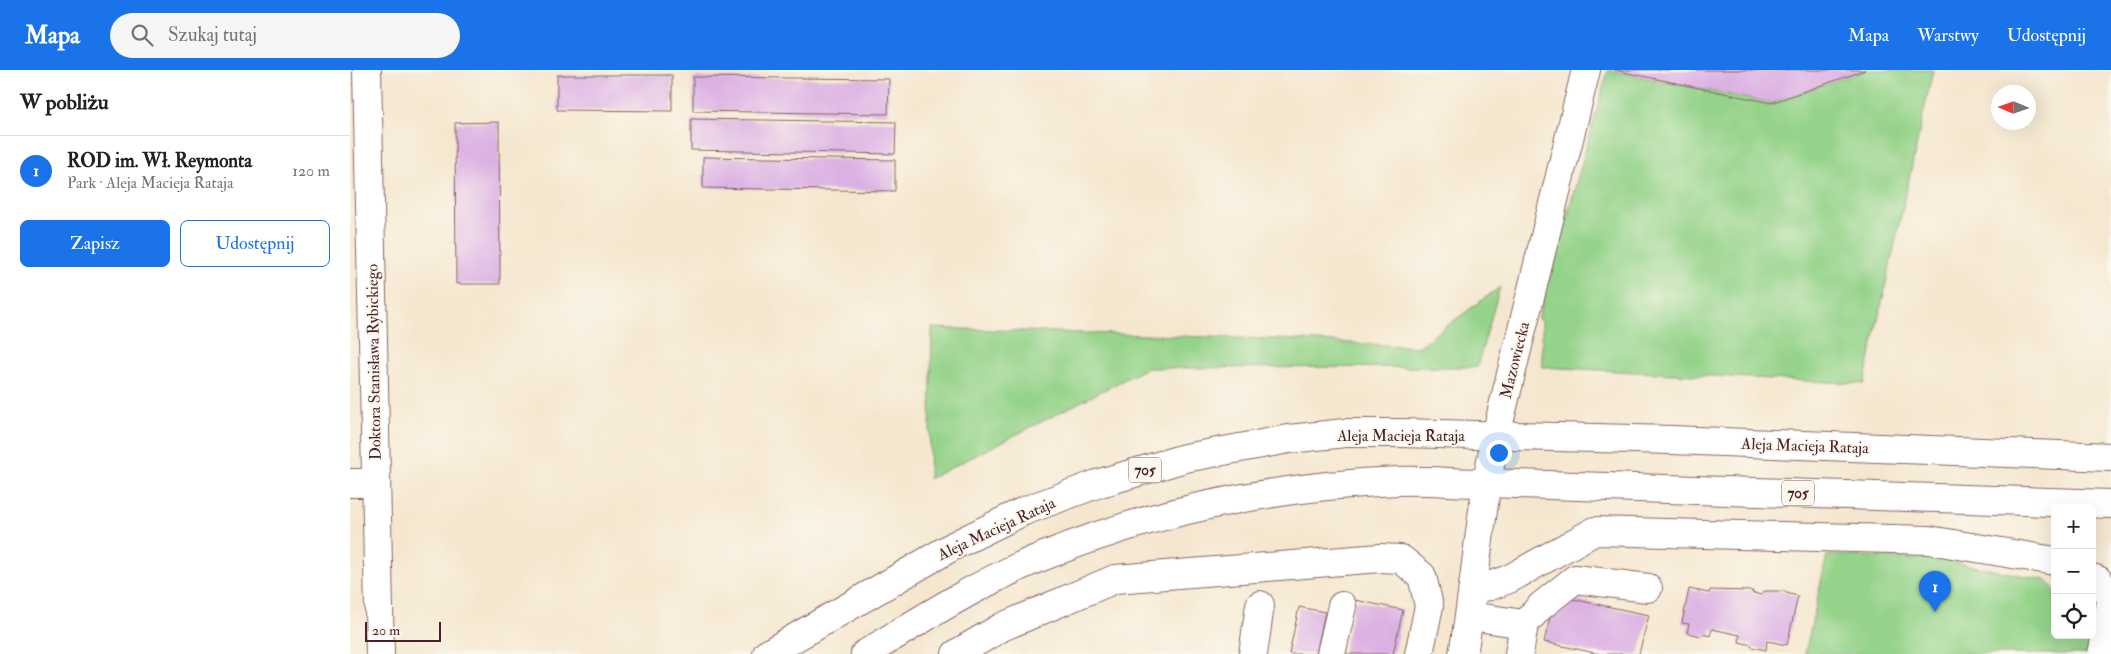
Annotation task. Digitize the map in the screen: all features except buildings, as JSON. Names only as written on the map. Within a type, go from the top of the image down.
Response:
[{"type":"main road","name":"Doktora Stanisława Rybickiego","points":[[367,70],[363,483],[380,654]]},
{"type":"main road","name":"Mazowiecka","points":[[1463,654],[1474,588],[1486,483],[1496,435],[1586,70]]},
{"type":"main road","name":"Aleja Macieja Rataja","points":[[768,654],[955,545],[1024,512],[1097,484],[1176,460],[1289,440],[1346,434],[1496,435],[2111,458]]},
{"type":"main road","name":"705","points":[[865,654],[948,604],[1034,560],[1133,524],[1184,510],[1250,496],[1342,485],[1400,481],[2111,504]]},
{"type":"main road","points":[[1474,588],[1490,586],[1509,579],[1595,531],[1929,540],[2051,560]]},
{"type":"main road","points":[[956,654],[1002,626],[1115,579],[1380,558],[1401,559],[1422,576],[1429,606],[1419,654]]},
{"type":"main road","points":[[1519,654],[1524,624],[1542,606],[1575,579],[1648,588]]},
{"type":"main road","points":[[2096,579],[2110,596],[2104,642]]},
{"type":"main road","points":[[1253,654],[1260,605]]},
{"type":"main road","points":[[1331,654],[1342,606]]},
{"type":"main road","points":[[1470,616],[1524,624]]},
{"type":"green space","points":[[1608,70],[1771,103],[1865,70],[1933,70],[1864,384],[1542,367],[1542,321],[1538,319]]},
{"type":"green space","points":[[1500,287],[1477,367],[1147,368],[929,479],[932,328],[1301,340],[1418,347]]},
{"type":"green space","points":[[1827,555],[1936,559],[2046,580],[2051,586],[2051,639],[2091,639],[2088,654],[1805,654]]},
{"type":"place","name":"ROD im. Wł. Reymonta","points":[[1935,612]]}]
